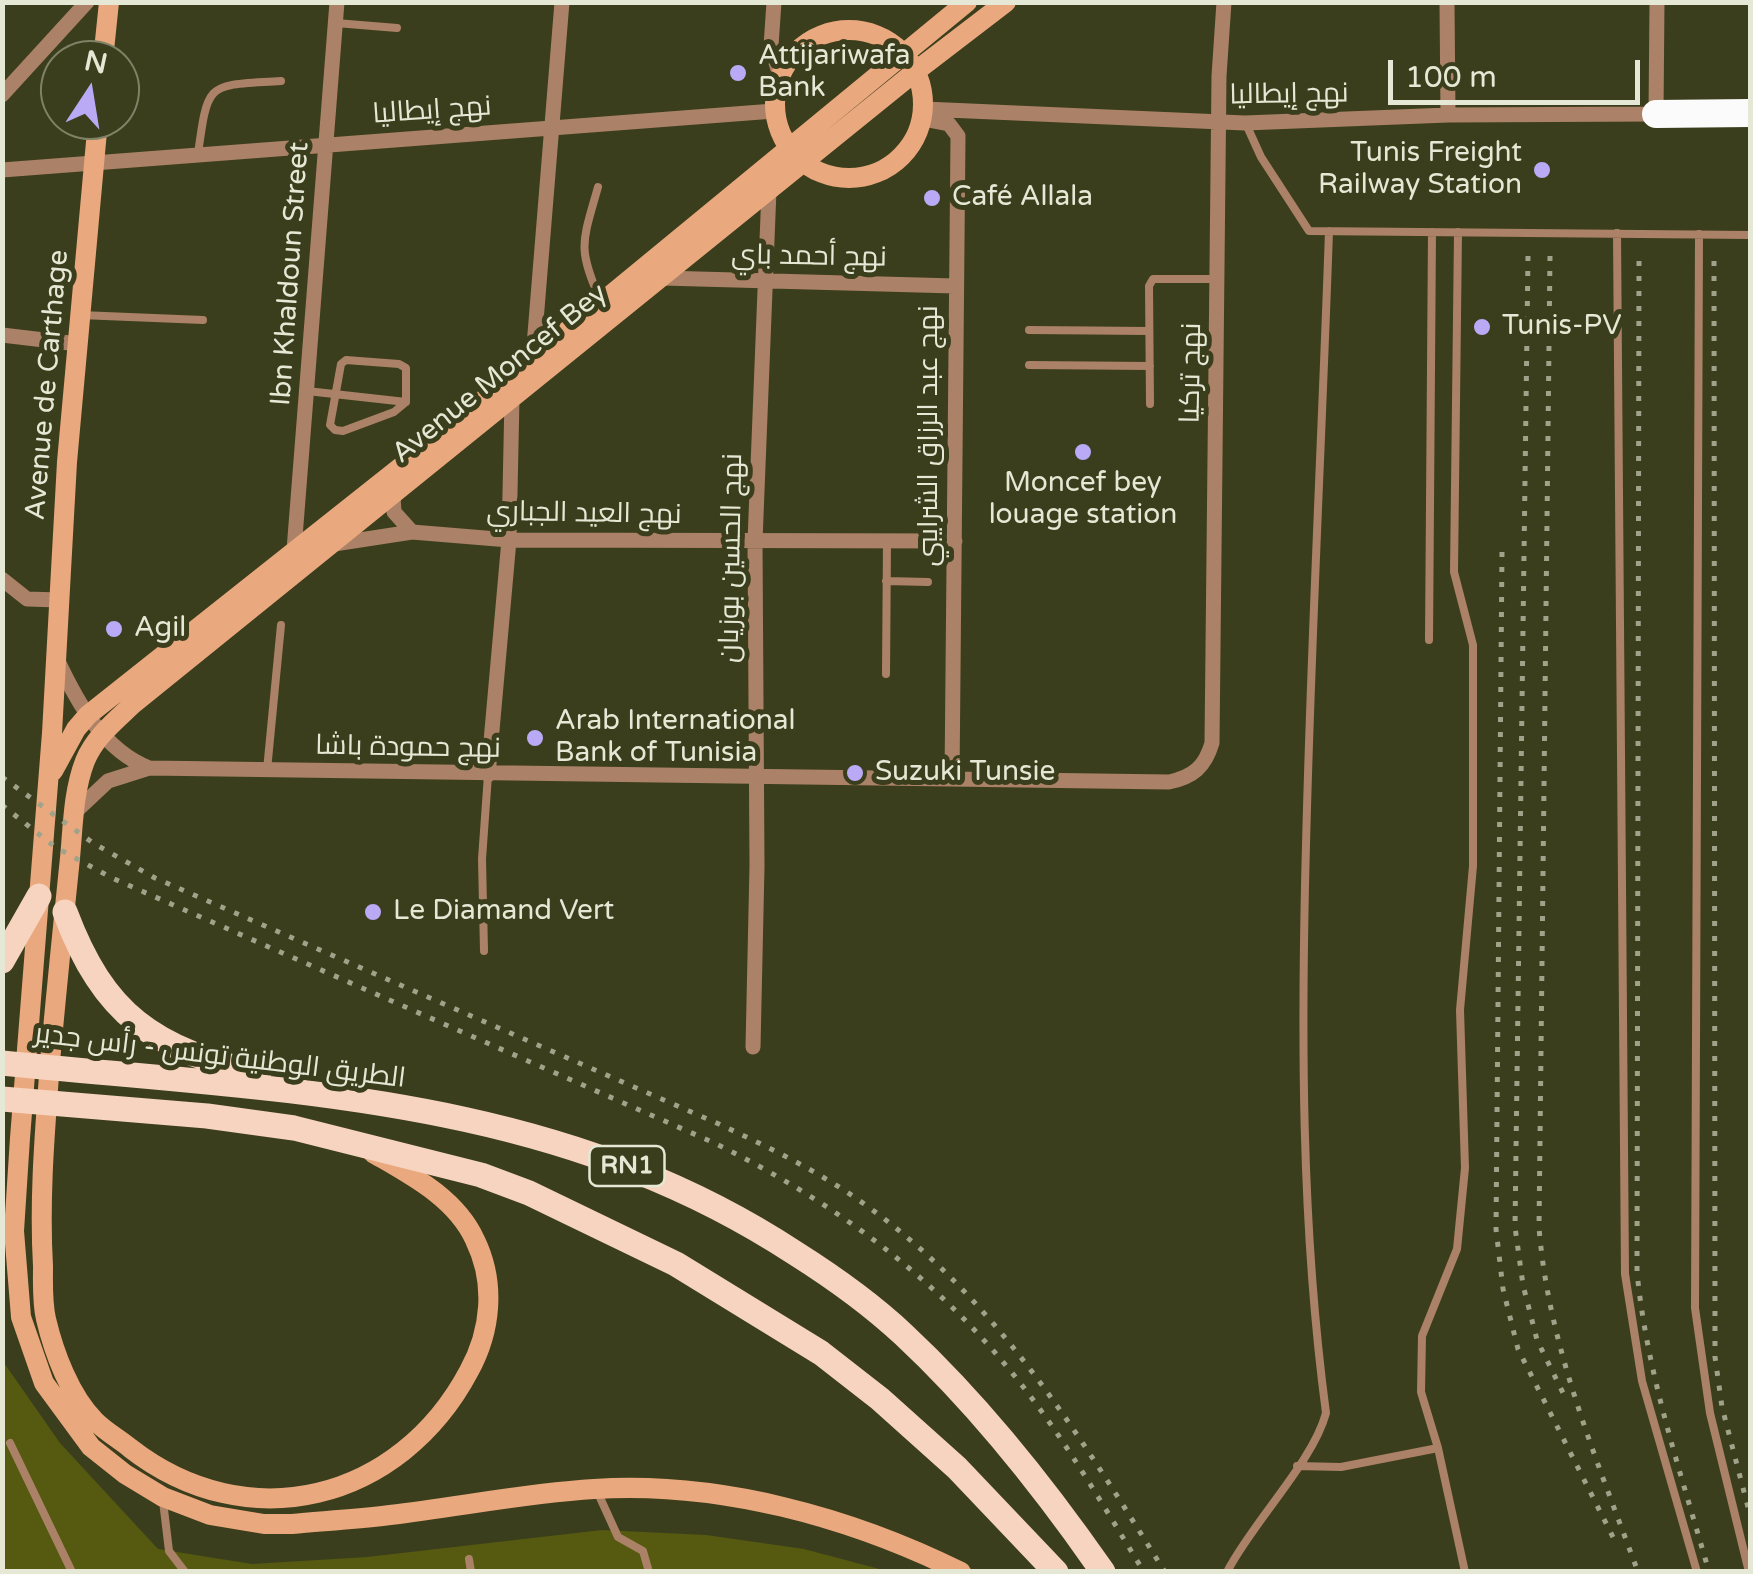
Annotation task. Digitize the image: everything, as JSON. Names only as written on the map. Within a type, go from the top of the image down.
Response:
[{"type":"highway","points":[[1656,114],[1750,113]]},
{"type":"main road","points":[[105,40],[108,2]]},
{"type":"main road","name":"Avenue Moncef Bey","points":[[47,792],[76,730],[88,715],[533,358],[967,2]]},
{"type":"main road","name":"Avenue Moncef Bey","points":[[359,1144],[420,1180],[460,1216],[476,1241],[490,1304],[473,1364],[453,1400],[433,1427],[406,1452],[358,1480],[326,1491],[297,1497],[229,1497],[159,1471],[93,1419],[63,1371],[45,1316],[44,1138],[74,815],[85,761],[101,733],[1006,2]]},
{"type":"main road","points":[[850,29],[879,36],[904,52],[922,89],[923,114],[914,142],[897,161],[875,174],[838,177],[804,163],[788,147],[774,110],[780,76],[796,51],[821,34],[850,29]]},
{"type":"main road","name":"Avenue de Carthage","points":[[96,140],[14,1231],[21,1317],[44,1384],[91,1446],[126,1474],[162,1497],[210,1514],[264,1524],[292,1524],[596,1488],[708,1495],[814,1514],[863,1528],[961,1572]]},
{"type":"main road","points":[[2,961],[40,885]]},
{"type":"main road","points":[[66,900],[79,951],[100,984],[126,1014],[157,1038],[192,1056],[351,1097]]},
{"type":"main road","name":"الطريق الوطنية تونس - رأس جدير","points":[[2,1063],[351,1097],[527,1132],[685,1189],[754,1226],[830,1276],[902,1333],[1017,1456],[1103,1572]]},
{"type":"main road","name":"RN1","points":[[2,1099],[207,1116],[294,1128],[481,1175],[529,1193],[676,1264],[821,1352],[956,1468],[1056,1572]]},
{"type":"street","points":[[2,95],[87,2]]},
{"type":"street","name":"Ibn Khaldoun Street","points":[[294,550],[337,2]]},
{"type":"street","points":[[533,358],[562,2]]},
{"type":"street","points":[[774,2],[771,46],[780,76]]},
{"type":"street","name":"نهج تركيا","points":[[1212,743],[1219,55],[1224,2]]},
{"type":"street","points":[[1448,2],[1448,115]]},
{"type":"street","points":[[1656,114],[1657,2]]},
{"type":"street","name":"نهج إيطاليا","points":[[2,170],[774,110]]},
{"type":"street","name":"نهج إيطاليا","points":[[923,114],[1245,123],[1448,115],[1656,114]]},
{"type":"street","name":"نهج عبد الرزاق الشرايبي","points":[[923,114],[949,124],[958,133],[952,779]]},
{"type":"street","name":"نهج الحسين بوزيان","points":[[753,1047],[756,542],[769,190]]},
{"type":"street","name":"نهج أحمد باي","points":[[662,278],[955,286]]},
{"type":"street","points":[[2,334],[78,344]]},
{"type":"street","points":[[488,775],[509,540],[512,398]]},
{"type":"street","points":[[393,496],[394,512],[412,532]]},
{"type":"street","name":"نهج العيد الجباري","points":[[334,544],[412,532],[509,540],[955,541]]},
{"type":"street","points":[[2,579],[26,599],[59,600]]},
{"type":"street","points":[[57,658],[101,733],[125,757],[149,768]]},
{"type":"street","name":"نهج حمودة باشا","points":[[149,768],[1168,782],[1183,779],[1202,766],[1212,743]]},
{"type":"street","points":[[74,815],[108,781],[149,768]]},
{"type":"lane","points":[[336,23],[397,28]]},
{"type":"lane","points":[[198,154],[205,104],[214,92],[224,85],[281,81]]},
{"type":"lane","points":[[1245,123],[1261,157],[1309,230],[1750,234]]},
{"type":"lane","points":[[598,187],[586,230],[583,260],[601,302]]},
{"type":"lane","points":[[1226,1572],[1322,1427],[1326,1413],[1307,1212],[1303,972],[1310,668],[1329,231]]},
{"type":"lane","points":[[1429,640],[1432,232]]},
{"type":"lane","points":[[1458,232],[1454,572],[1473,645],[1472,866],[1460,1010],[1464,1168],[1457,1249],[1422,1336],[1422,1392],[1464,1572]]},
{"type":"lane","points":[[1618,233],[1625,1274],[1642,1382],[1698,1572]]},
{"type":"lane","points":[[1699,234],[1696,1308],[1710,1413],[1749,1572]]},
{"type":"lane","points":[[1150,404],[1149,286],[1153,279],[1218,279]]},
{"type":"lane","points":[[80,316],[203,320]]},
{"type":"lane","points":[[1030,330],[1150,331]]},
{"type":"lane","points":[[346,360],[399,364],[406,368],[406,402],[394,412],[343,430],[330,425],[340,364],[346,360]]},
{"type":"lane","points":[[1029,366],[1150,366]]},
{"type":"lane","points":[[307,391],[406,402]]},
{"type":"lane","points":[[886,674],[887,541]]},
{"type":"lane","points":[[886,581],[928,582]]},
{"type":"lane","points":[[267,771],[281,625]]},
{"type":"lane","points":[[484,951],[482,859],[488,775]]},
{"type":"lane","points":[[10,1443],[72,1572]]},
{"type":"lane","points":[[1297,1466],[1341,1467],[1438,1448]]},
{"type":"lane","points":[[596,1488],[618,1537],[643,1551],[649,1572]]},
{"type":"lane","points":[[162,1497],[169,1551],[185,1572]]},
{"type":"lane","points":[[469,1559],[471,1572]]},
{"type":"green space","points":[[2,1360],[60,1443],[158,1549],[252,1564],[367,1557],[602,1530],[706,1535],[804,1549],[887,1571],[3,1571]]},
{"type":"railway","points":[[1528,256],[1515,1227],[1523,1285],[1537,1340],[1565,1397]]},
{"type":"railway","points":[[1550,256],[1539,1227],[1563,1359],[1638,1572]]},
{"type":"railway","points":[[1639,261],[1637,1272],[1657,1386],[1709,1572]]},
{"type":"railway","points":[[1714,261],[1715,1357],[1722,1407],[1750,1515]]},
{"type":"railway","points":[[1502,552],[1496,1229],[1503,1289],[1518,1349],[1617,1545]]},
{"type":"railway","points":[[2,777],[93,843],[155,878],[719,1124],[809,1169],[860,1201],[909,1239],[994,1324],[1067,1419],[1165,1572]]},
{"type":"railway","points":[[2,805],[55,847],[112,878],[710,1141],[838,1214],[915,1273],[985,1341],[1051,1425],[1144,1572]]},
{"type":"place","name":"Attijariwafa Bank","points":[[738,73]]},
{"type":"place","name":"Tunis Freight Railway Station","points":[[1542,170]]},
{"type":"place","name":"Café Allala","points":[[932,198]]},
{"type":"place","name":"Tunis-PV","points":[[1482,327]]},
{"type":"place","name":"Moncef bey louage station","points":[[1083,452]]},
{"type":"place","name":"Agil","points":[[114,629]]},
{"type":"place","name":"Arab International Bank of Tunisia","points":[[535,738]]},
{"type":"place","name":"Suzuki Tunsie","points":[[855,773]]},
{"type":"place","name":"Le Diamand Vert","points":[[373,912]]}]
